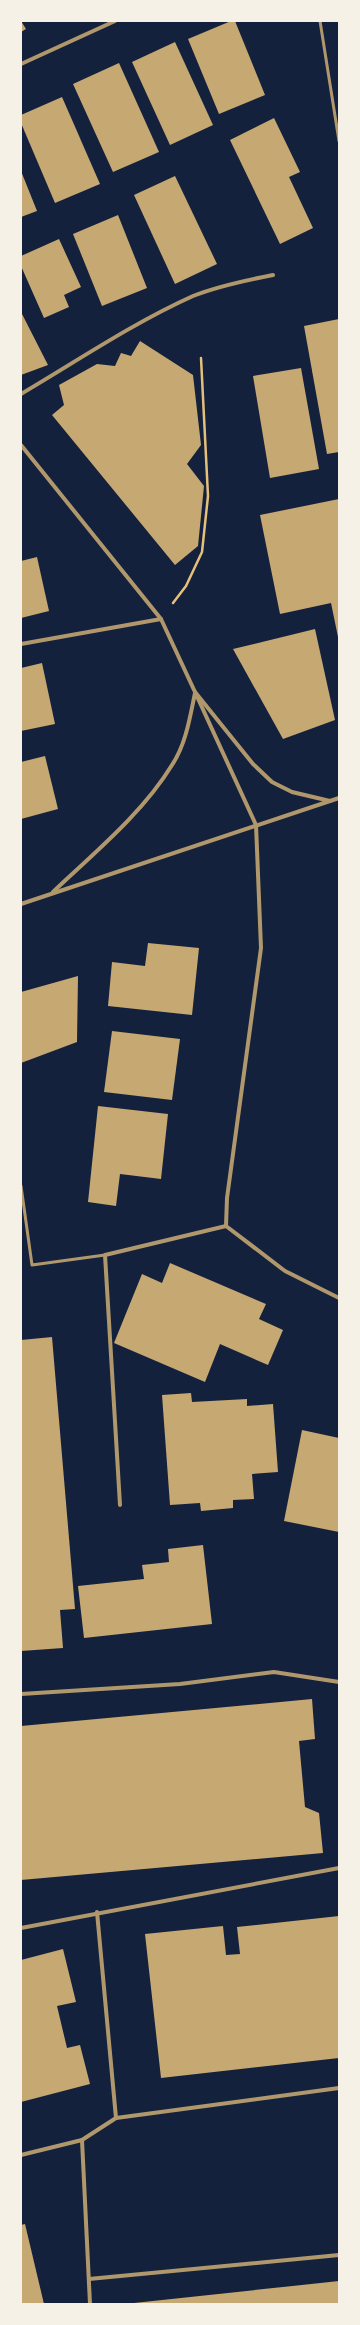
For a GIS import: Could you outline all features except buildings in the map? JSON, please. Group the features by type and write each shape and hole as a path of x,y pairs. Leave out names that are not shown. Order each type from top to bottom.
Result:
{"street":[{"path":"21,64 115,21"},
{"path":"21,394 134,327 194,296 250,279 273,275"},
{"path":"21,445 161,619 256,825 261,948 226,1198 226,1226"},
{"path":"21,644 161,619"},
{"path":"195,692 253,764 272,782 292,792 330,800"},
{"path":"52,893 126,821 149,796 173,765 185,738 195,692"},
{"path":"21,904 339,798"},
{"path":"120,1505 105,1255 226,1226"},
{"path":"226,1226 285,1271 339,1298"},
{"path":"21,1694 180,1684 274,1672 339,1682"},
{"path":"21,1928 98,1912 339,1868"},
{"path":"98,1912 116,2118"},
{"path":"21,2155 82,2140 116,2118 339,2088"},
{"path":"82,2140 90,2304"},
{"path":"89,2279 339,2255"}],"lane":[{"path":"320,21 339,141"},
{"path":"21,1186 32,1265 105,1255"}],"path":[{"path":"161,619 186,586 202,552 208,496 202,358"}]}
